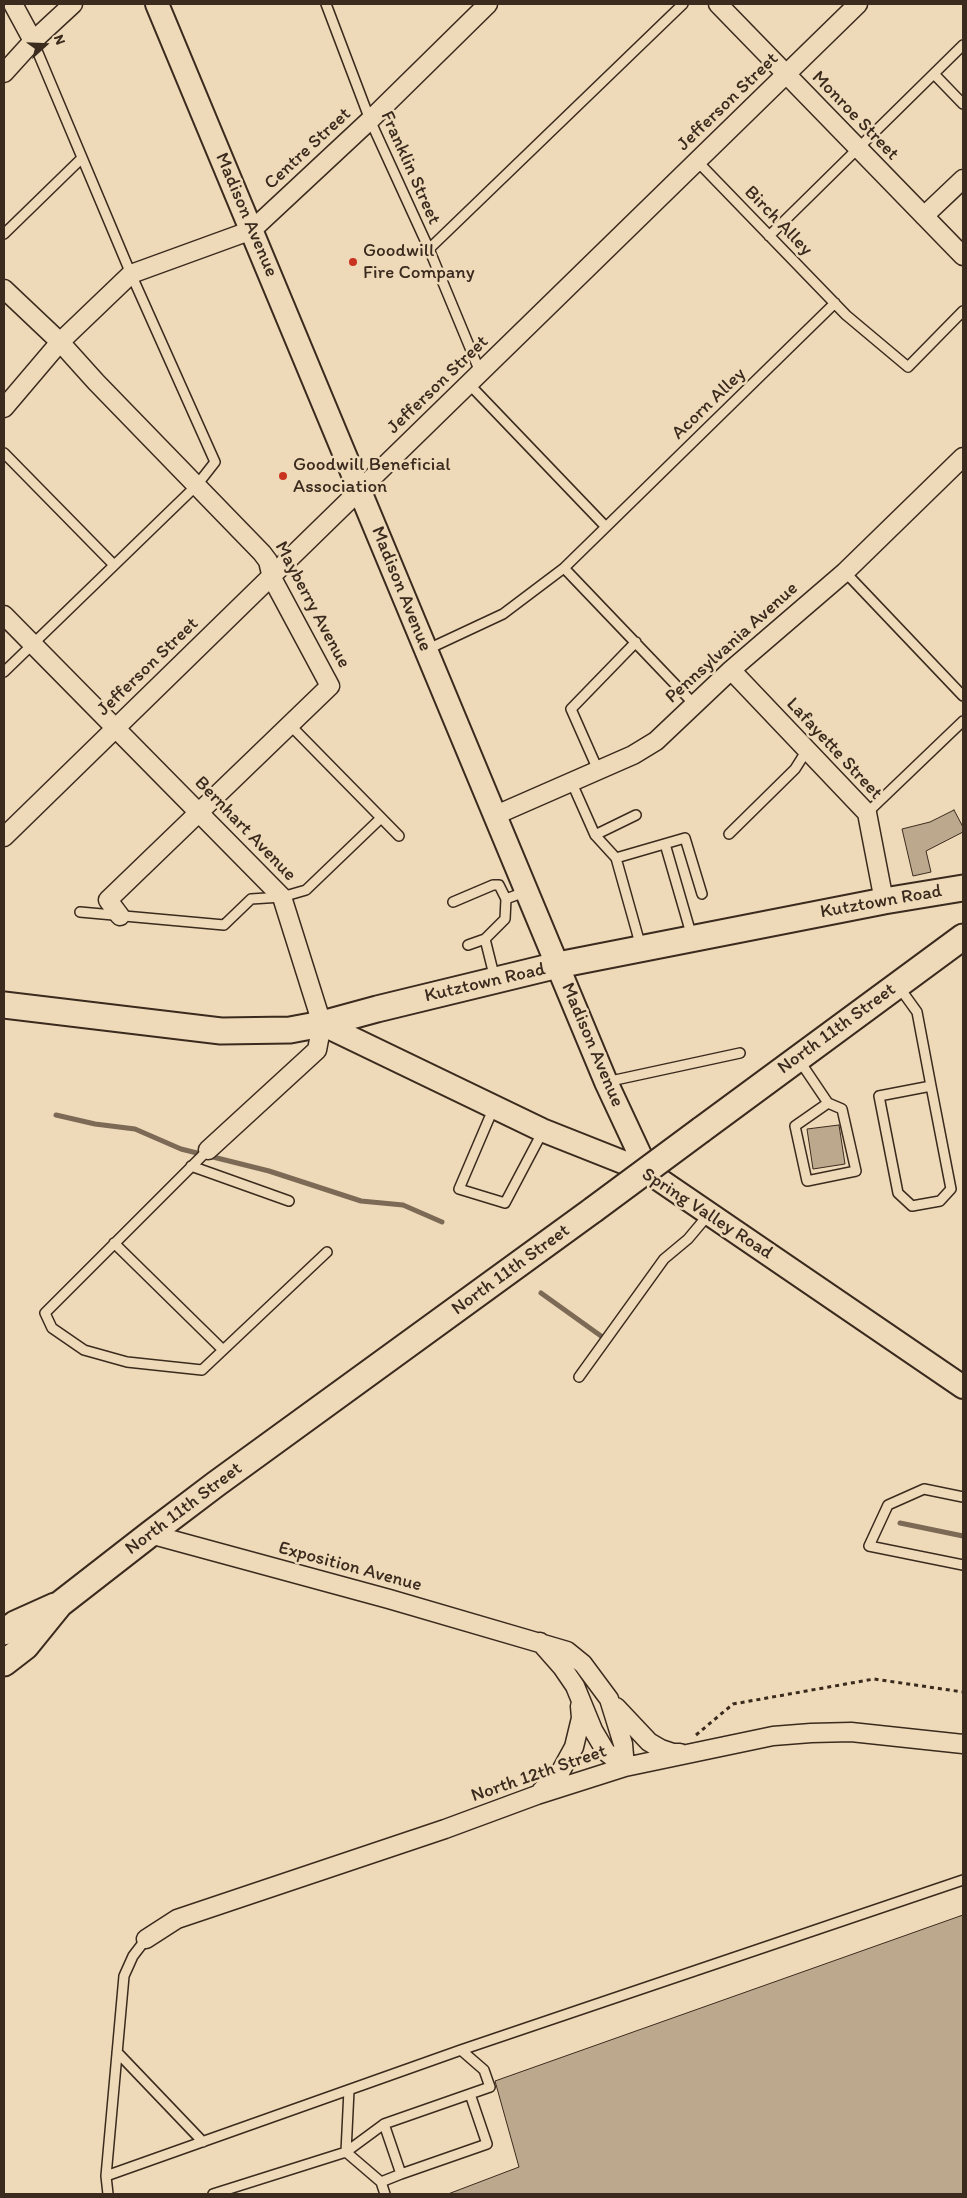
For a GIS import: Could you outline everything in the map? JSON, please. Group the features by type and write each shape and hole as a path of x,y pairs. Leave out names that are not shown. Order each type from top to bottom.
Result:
{"main road":[{"name":"Kutztown Road","path":"4,1005 220,1031 290,1030 322,1024 558,966 884,900 963,888"},
{"name":"North 11th Street","path":"4,1663 26,1646 60,1604 216,1484 593,1210 963,937"},
{"name":"North 11th Street","path":"4,1632 16,1624 60,1604"}],"street":[{"path":"13,4 33,41"},
{"path":"4,73 33,41 73,4"},
{"name":"Madison Avenue","path":"157,4 606,1082 648,1172"},
{"name":"Centre Street","path":"4,408 60,342 131,274 252,230 370,120 488,4"},
{"name":"Monroe Street","path":"718,4 963,256"},
{"name":"Jefferson Street","path":"4,837 272,578 474,378 858,4"},
{"path":"924,216 963,178"},
{"name":"Mayberry Avenue","path":"4,289 60,342 96,382 262,553 268,561 272,578 330,686 108,900 120,916"},
{"name":"Pennsylvania Avenue","path":"496,815 633,754 656,740 731,670 844,572 963,457"},
{"name":"Bernhart Avenue","path":"4,615 282,896 322,1024 317,1050 208,1150"},
{"name":"Lafayette Street","path":"731,670 867,813 884,900"},
{"name":"Spring Valley Road","path":"322,1024 543,1131 648,1172 963,1387"},
{"name":"Exposition Avenue","path":"150,1534 567,1651 576,1657 601,1685 609,1699 623,1744 624,1767"},
{"path":"540,1642 562,1667 575,1686 593,1730 606,1752 624,1767"},
{"path":"537,1795 557,1778 574,1747 581,1718 575,1686"},
{"path":"609,1699 639,1733 661,1749 682,1753"},
{"name":"North 12th Street","path":"146,1939 176,1920 445,1829 537,1795 624,1767 682,1753 773,1736 851,1732 963,1744"}],"lane":[{"name":"Franklin Street","path":"326,4 370,120 429,249 474,378"},
{"path":"429,249 683,4"},
{"path":"4,672 197,485 215,462 131,274 33,41"},
{"path":"769,236 963,45"},
{"path":"934,74 963,104"},
{"path":"4,234 82,158"},
{"name":"Birch Alley","path":"697,161 846,315 908,367 963,311"},
{"name":"Acorn Alley","path":"426,650 503,614 564,568 835,303"},
{"path":"474,378 606,526"},
{"path":"4,453 114,565"},
{"path":"564,568 694,704"},
{"path":"844,572 963,696"},
{"path":"598,770 571,709 636,642"},
{"path":"867,813 963,721"},
{"path":"290,725 399,836"},
{"path":"729,834 795,769 807,750"},
{"path":"571,781 595,836 616,858 642,950"},
{"path":"595,836 636,815"},
{"path":"80,912 224,925 252,899 282,896 306,890 381,818"},
{"path":"616,858 685,838 702,894"},
{"path":"665,844 692,939"},
{"path":"453,902 494,885 499,886 506,899 505,919 485,939 468,945"},
{"path":"506,899 528,891"},
{"path":"485,939 495,980"},
{"path":"897,985 917,1012 951,1189 940,1201 912,1206 898,1193 879,1096 931,1086"},
{"path":"606,1082 740,1053"},
{"path":"798,1058 828,1103 842,1110 856,1171 806,1181 795,1126 828,1103"},
{"path":"494,1107 459,1189 505,1203 543,1131"},
{"path":"208,1150 45,1313 52,1328 84,1350 127,1362 202,1370 327,1252"},
{"path":"191,1166 289,1201"},
{"path":"579,1377 664,1259 688,1239 709,1214"},
{"path":"114,1243 223,1350"},
{"path":"963,1497 924,1489 888,1504 869,1546 963,1565"},
{"path":"106,2176 461,2050 963,1880"},
{"path":"108,2194 106,2176 124,1976 133,1956 146,1939"},
{"path":"213,2194 346,2152 384,2124 490,2087 484,2070 461,2050"},
{"path":"117,2052 203,2142"},
{"path":"346,2152 349,2090"},
{"path":"381,2182 487,2144 470,2094"},
{"path":"384,2124 402,2174"},
{"path":"346,2152 381,2182 385,2194"}],"path":[{"path":"682,1753 733,1704 874,1679 963,1692"}],"building":[{"path":"954,810 963,827 963,832 926,851 931,872 913,876 902,829 930,822"},
{"path":"839,1125 845,1164 813,1169 807,1129"},
{"path":"963,1915 963,2194 448,2194 519,2167 495,2081"}],"waterway":[{"path":"56,1115 95,1124 135,1129 181,1149 269,1171 361,1201 403,1205 442,1222"},
{"path":"541,1293 601,1336"},
{"path":"900,1523 963,1536"}],"place":[{"name":"Goodwill Fire Company","path":"353,262"},
{"name":"Goodwill Beneficial Association","path":"283,476"}]}
